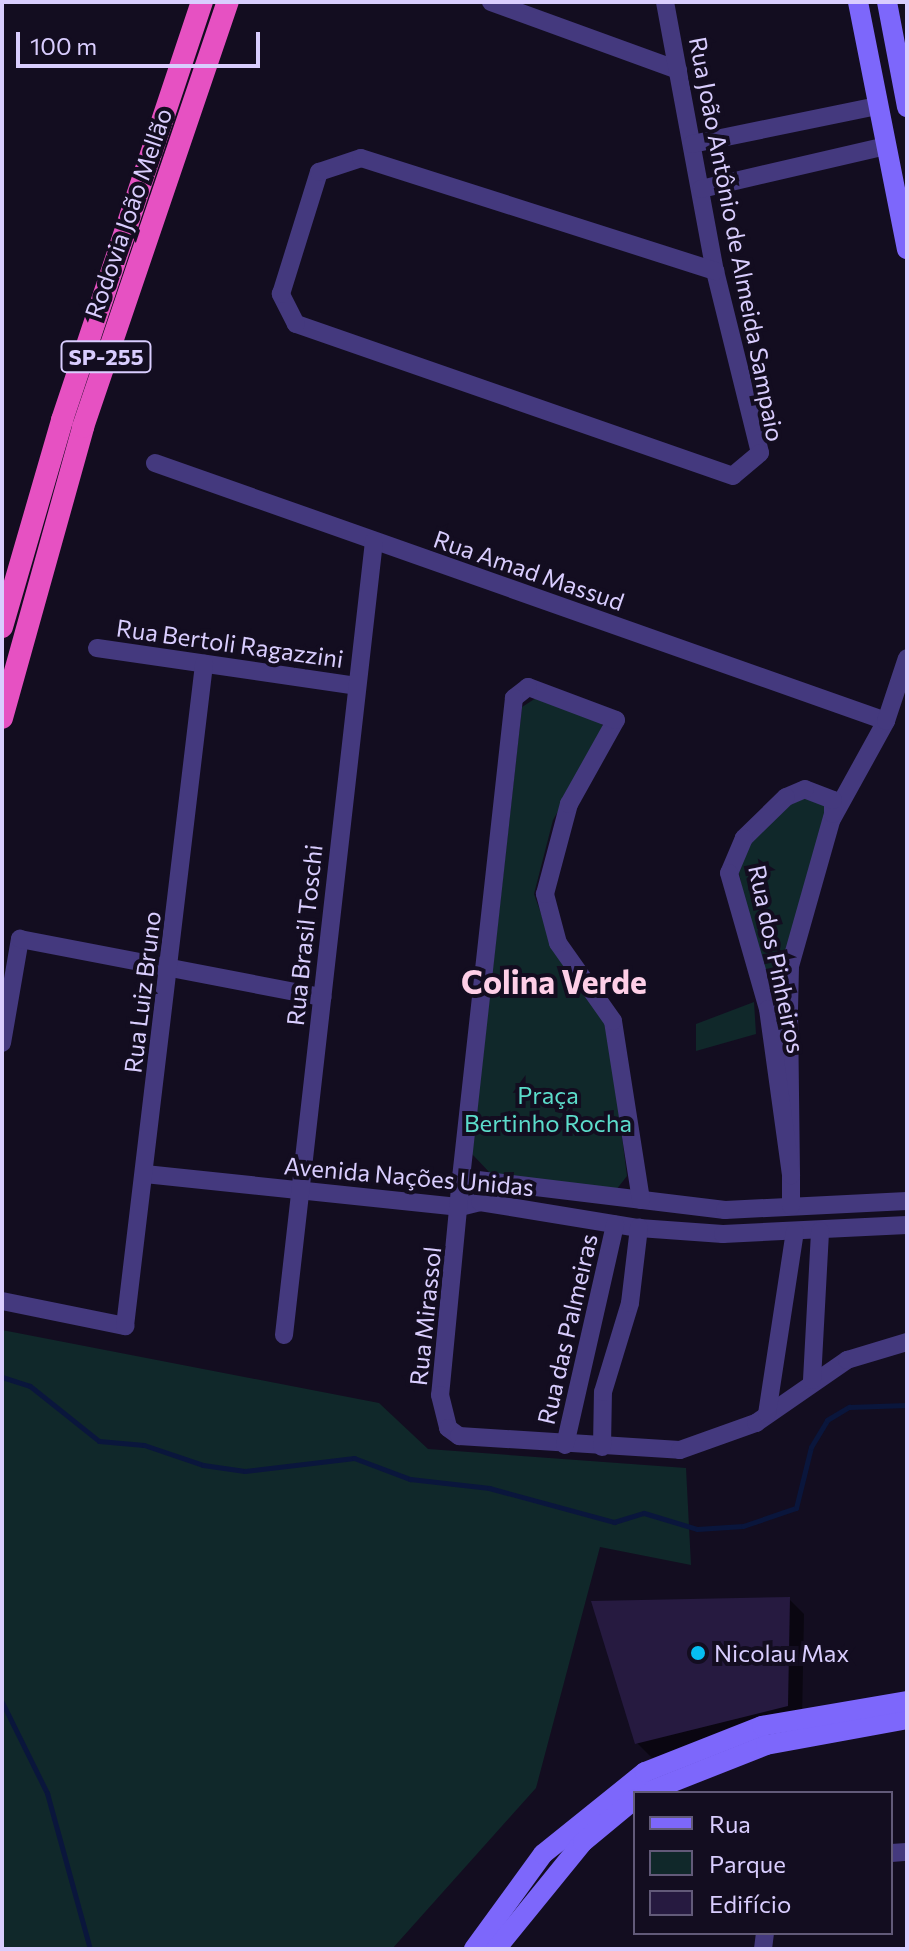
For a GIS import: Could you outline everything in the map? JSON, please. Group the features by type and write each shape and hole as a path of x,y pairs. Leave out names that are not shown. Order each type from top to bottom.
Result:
{"highway":[{"name":"Rodovia João Mellão","path":"2,627 62,420 202,2"},
{"name":"Rodovia João Mellão","path":"2,718 83,427 228,2"}],"main road":[{"path":"858,2 886,146 898,165 907,249"},
{"path":"887,2 904,75 907,107"},
{"path":"649,1791 764,1735 907,1701"},
{"path":"474,1949 543,1854 591,1810 699,1745 907,1719"},
{"path":"496,1949 583,1842 633,1801"}],"street":[{"path":"491,2 678,70"},
{"name":"Rua João Antônio de Almeida Sampaio","path":"665,2 715,271 760,453 733,476 296,324 281,294 319,172 361,158 715,271"},
{"path":"872,81 904,75"},
{"path":"692,144 877,106"},
{"path":"701,189 886,146"},
{"name":"Rua Amad Massud","path":"155,463 886,721"},
{"name":"Rua Brasil Toschi","path":"284,1335 374,541"},
{"name":"Rua Bertoli Ragazzini","path":"97,648 356,686"},
{"name":"Rua dos Pinheiros","path":"791,1206 790,966 832,819 886,721 907,658"},
{"name":"Rua Luiz Bruno","path":"2,1301 125,1326 204,664"},
{"path":"460,1207 514,698 528,687 616,720 569,804 545,894 558,943 613,1021 641,1200"},
{"name":"Rua dos Pinheiros","path":"791,1175 768,1009 729,873 744,838 786,797 821,791 833,800 832,819"},
{"path":"2,1043 20,939 322,997"},
{"name":"Avenida Nações Unidas","path":"145,1174 460,1207 480,1202 639,1228 795,1232 907,1225"},
{"name":"Avenida Nações Unidas","path":"461,1178 725,1210 907,1201"},
{"name":"Rua Mirassol","path":"460,1207 440,1395 448,1428 459,1436 565,1445"},
{"name":"Rua das Palmeiras","path":"565,1445 615,1225"},
{"name":"Rua das Palmeiras","path":"602,1447 603,1392 630,1303 639,1228"},
{"path":"812,1380 820,1231"},
{"path":"767,1414 795,1232"},
{"path":"565,1445 680,1450 767,1414 812,1380 847,1360 907,1342"}],"green space":[{"name":"Praça Bertinho Rocha","path":"536,698 599,720 605,730 553,820 534,894 553,947 608,1026 627,1176 616,1190 491,1174 472,1154 522,707"},
{"path":"806,794 829,803 786,965 786,1105 736,858 789,801"},
{"path":"754,1002 756,1034 696,1051 696,1024"},
{"path":"2,1330 379,1403 428,1449 686,1468 691,1565 600,1547 536,1788 392,1949 2,1949"}],"building":[{"name":"Nicolau Max","path":"790,1597 788,1706 635,1744 591,1601"}],"waterway":[{"path":"2,1377 30,1386 99,1441 144,1445 203,1465 245,1471 354,1458 410,1479 489,1488 614,1522 644,1513 697,1529 743,1526 796,1508 811,1447 827,1420 849,1407 907,1405"},
{"path":"2,1702 47,1793 90,1949"}],"place":[{"name":"Nicolau Max","path":"698,1653"}],"district":[{"name":"Colina Verde","path":"554,981"}]}
